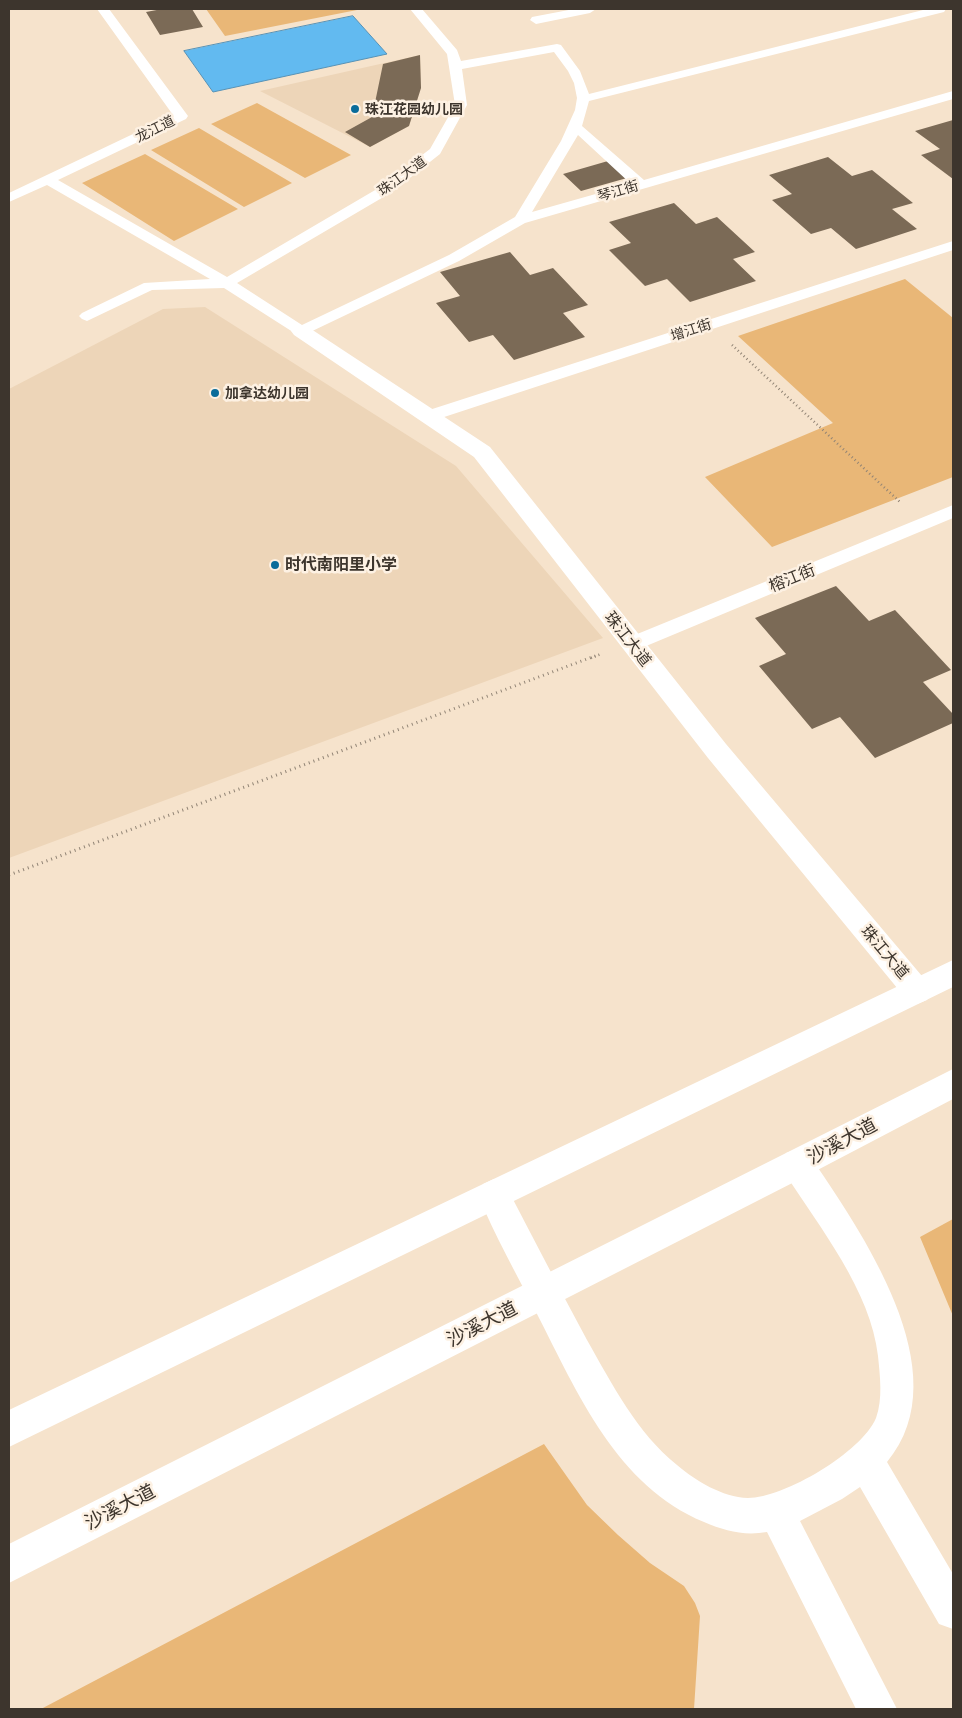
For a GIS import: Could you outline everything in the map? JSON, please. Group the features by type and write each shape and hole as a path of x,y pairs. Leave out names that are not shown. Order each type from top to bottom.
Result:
{"street":[{"name":"珠江大道","path":"301,331 482,452 717,751 917,991"},
{"path":"9,1428 953,973"},
{"name":"沙溪大道","path":"9,1564 953,1083"},
{"path":"494,1195 595,1387 623,1431 649,1465 680,1491 712,1507 747,1516 776,1512 831,1486 865,1460 887,1434 898,1402 898,1363 885,1314 867,1273 797,1164"},
{"path":"865,1460 953,1610"},
{"path":"776,1512 877,1709"}],"lane":[{"name":"龙江道","path":"9,198 181,116 103,9"},
{"name":"珠江大道","path":"227,283 387,189 435,151 461,105 453,53 416,9"},
{"path":"520,220 576,127 583,100 576,72 526,9"},
{"path":"536,20 590,9"},
{"path":"583,100 940,9"},
{"path":"455,66 557,48"},
{"name":"琴江街","path":"301,331 454,258 520,220 953,95"},
{"path":"576,127 641,185"},
{"path":"48,180 227,283 301,331"},
{"name":"增江街","path":"429,416 953,245"},
{"path":"87,316 150,286 227,283"},
{"name":"榕江街","path":"632,644 953,511"}],"path":[{"path":"710,324 924,524"},
{"path":"9,875 632,644"}],"shaded area":[{"path":"206,9 355,9 357,10 225,36"},
{"name":"珠江花园幼儿园","path":"420,55 421,88 409,126 370,147 260,91"},
{"path":"257,103 351,155 305,178 211,124"},
{"path":"199,128 292,183 244,207 151,150"},
{"path":"145,154 238,209 174,241 82,183"},
{"path":"905,279 953,318 953,477 772,547 705,477 833,423 738,336"},
{"name":"时代南阳里小学","path":"205,307 456,466 603,638 9,858 9,389 163,309"},
{"path":"953,1219 953,1316 920,1237"},
{"path":"544,1444 587,1505 650,1563 684,1586 695,1603 700,1616 694,1709 41,1709"}],"water":[{"path":"353,16 387,54 213,92 184,51"}],"building":[{"path":"162,9 192,9 203,27 160,35 146,12"},
{"path":"420,55 421,88 409,126 370,147 345,132 372,117 383,64"},
{"path":"953,120 953,179 921,155 940,149 915,131"},
{"path":"828,157 852,176 872,170 913,203 892,209 917,229 856,249 831,228 811,234 772,200 792,194 769,175"},
{"path":"608,161 627,178 581,191 563,174"},
{"path":"674,203 696,224 717,217 755,252 733,259 756,281 690,302 667,279 645,286 609,250 631,243 609,222"},
{"path":"510,252 530,275 553,268 588,305 563,313 585,337 514,360 493,335 469,342 436,303 460,296 440,272"},
{"path":"836,586 869,621 895,610 951,670 923,682 953,714 953,723 875,758 840,717 812,729 759,666 786,654 755,618"}],"place":[{"name":"珠江花园幼儿园","path":"355,109"},
{"name":"加拿达幼儿园","path":"215,393"},
{"name":"时代南阳里小学","path":"275,565"}]}
